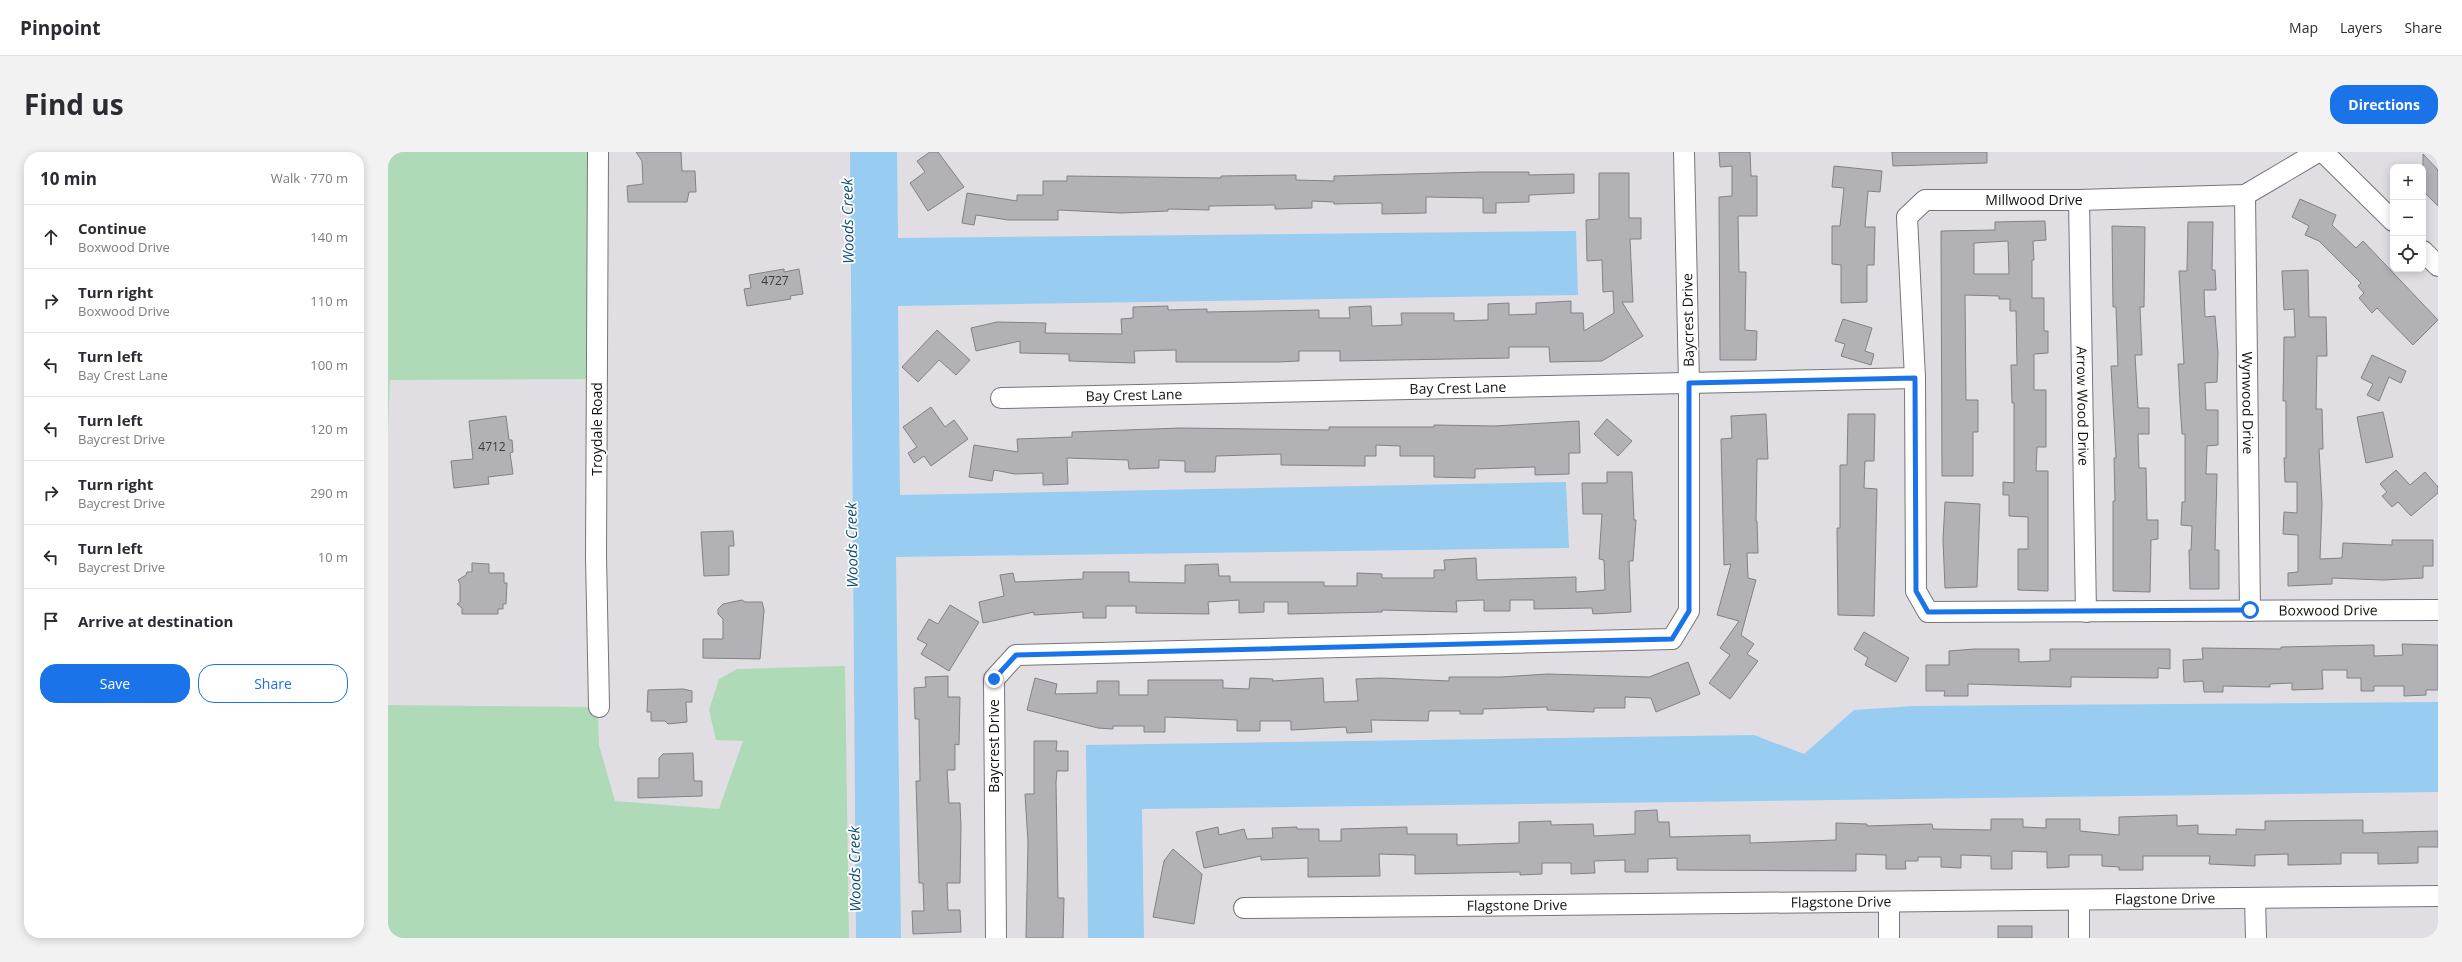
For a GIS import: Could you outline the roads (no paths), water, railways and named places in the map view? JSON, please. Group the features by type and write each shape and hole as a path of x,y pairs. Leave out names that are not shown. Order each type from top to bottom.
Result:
{"street":[{"name":"Troydale Road","path":"598,152 596,556 598,707"},
{"name":"Baycrest Drive","path":"996,938 994,679 1016,655 1672,639 1689,611 1689,383 1684,152"},
{"name":"Millwood Drive","path":"1915,378 1907,218 1925,200 2079,200 2245,195 2318,152"},
{"path":"2323,152 2390,218"},
{"name":"Wynwood Drive","path":"2245,195 2250,610"},
{"name":"Arrow Wood Drive","path":"2079,200 2086,612"},
{"path":"2426,254 2438,266"},
{"name":"Bay Crest Lane","path":"1001,398 1915,378"},
{"name":"Boxwood Drive","path":"1915,378 1916,591 1928,612 2438,610"},
{"name":"Flagstone Drive","path":"1244,908 2079,902 2438,896"},
{"path":"2255,898 2256,938"},
{"path":"2079,902 2079,938"},
{"path":"1889,903 1889,938"}],"water":[{"path":"850,152 897,152 898,238 1576,231 1578,295 898,306 900,495 1566,482 1569,548 896,557 901,938 856,938"},
{"path":"2438,702 2438,792 1142,809 1144,938 1088,938 1086,745 1754,735 1804,754 1854,710 1914,706"}],"water label":[{"name":"Woods Creek","path":"848,221"},
{"name":"Woods Creek","path":"852,545"},
{"name":"Woods Creek","path":"855,869"}]}
